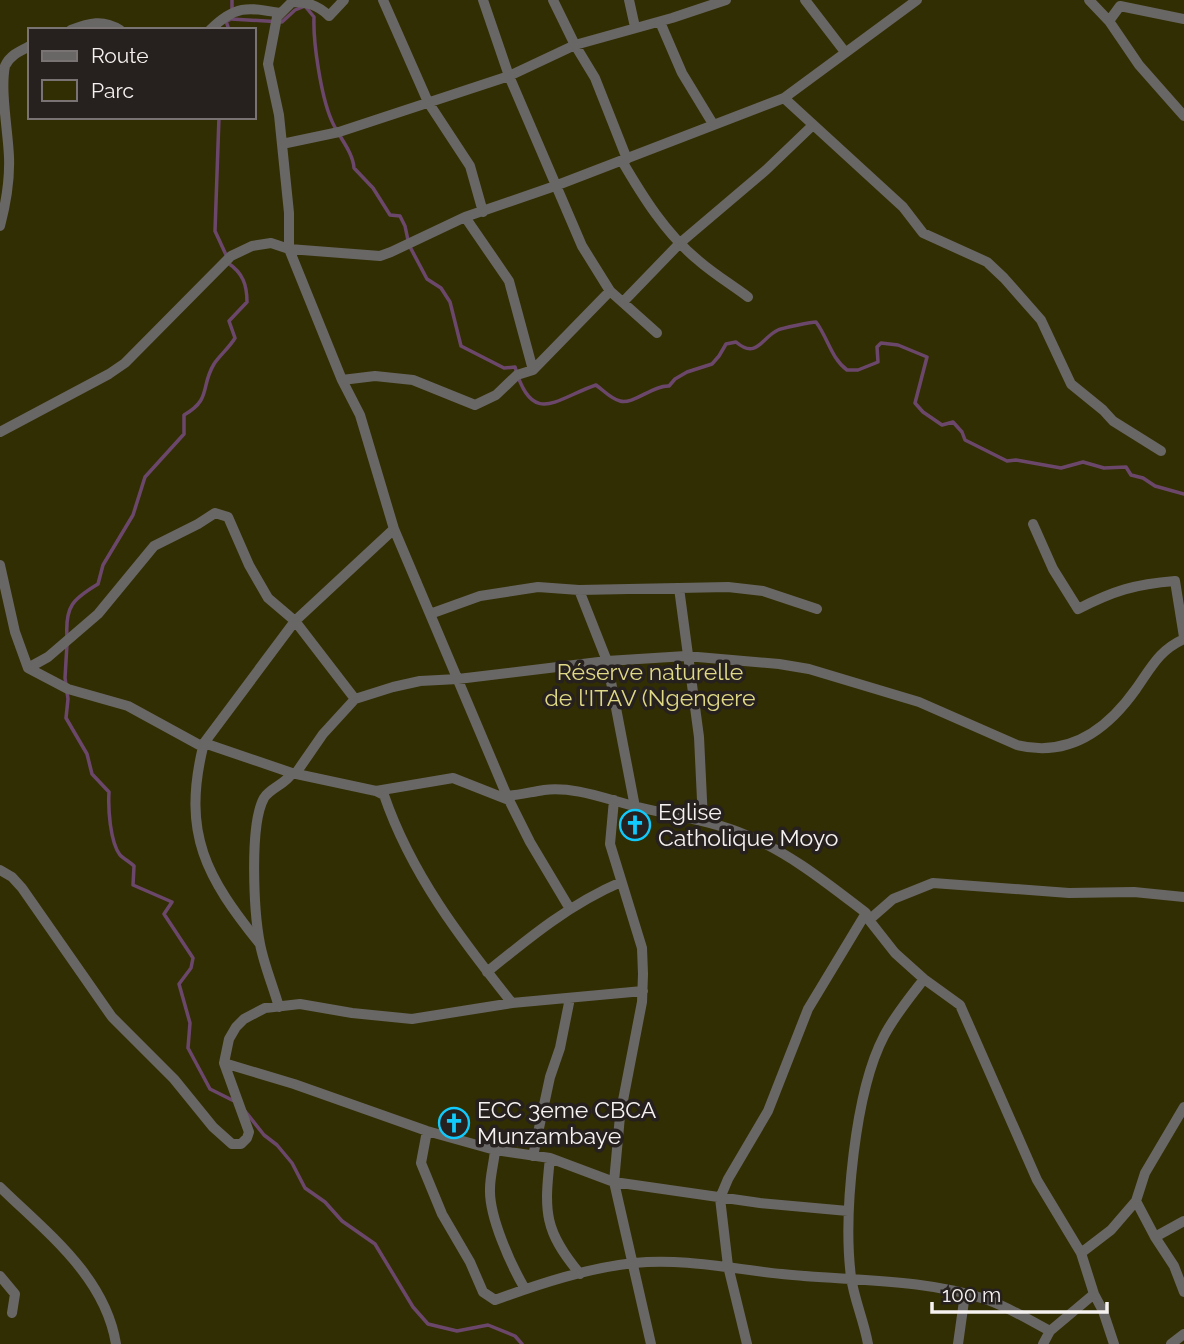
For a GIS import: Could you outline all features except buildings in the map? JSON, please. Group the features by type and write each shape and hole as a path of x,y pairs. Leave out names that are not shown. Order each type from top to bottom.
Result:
{"street":[{"path":"282,0 268,64 279,115 289,213 289,249 359,415 394,529 457,679 508,798 530,842 570,909"},
{"path":"278,19 292,2 305,2 321,8 329,16 344,0"},
{"path":"383,0 428,102 470,166 483,212"},
{"path":"483,0 509,76 582,246 610,291 657,332"},
{"path":"553,0 595,78 624,160 651,209 698,260 748,297"},
{"path":"629,0 635,27"},
{"path":"282,144 334,132 509,76 575,44 660,22 726,0"},
{"path":"805,0 845,52"},
{"path":"0,432 125,363 231,256 252,246 271,243 289,249 380,256 410,245 465,217 555,187 784,98 917,0"},
{"path":"1089,0 1109,21 1139,65 1184,116"},
{"path":"1109,21 1120,6 1184,19"},
{"path":"212,28 232,12 243,8 278,19"},
{"path":"77,28 96,22 108,22 117,28"},
{"path":"660,22 682,73 713,124"},
{"path":"0,226 9,188 2,76 6,63 14,54 28,47"},
{"path":"784,98 903,207 923,233 987,262 1041,320 1071,384 1113,421 1161,451"},
{"path":"623,302 680,243 766,170 813,125"},
{"path":"465,217 509,281 533,370"},
{"path":"342,380 375,376 413,380 475,405 496,395 517,374 533,370 610,291"},
{"path":"28,668 48,657 99,614 154,546 215,513 228,517 249,565 268,598 295,621 355,699"},
{"path":"279,1007 260,944 255,843 258,817 265,796 294,773 323,734 355,699 420,681 607,661 686,656 809,669 919,702 1017,745 1052,749 1087,738 1107,724 1128,700 1158,656 1184,638 1175,581 1137,584 1105,595 1078,610 1052,569 1033,524"},
{"path":"260,944 232,909 210,872 202,852 194,819 197,770 203,745 295,621 394,529"},
{"path":"0,565 15,632 28,668 68,689 128,706 203,745 294,773 384,795 392,819 428,889 512,1003"},
{"path":"430,614 480,596 538,587 579,590 728,587 763,591 817,608"},
{"path":"679,588 698,737 704,821"},
{"path":"579,590 607,661 635,807"},
{"path":"376,791 453,779 508,798 545,790 576,792 704,821 745,834 818,877 868,916 895,953 924,979 960,1005 1037,1180 1081,1253 1114,1344"},
{"path":"614,800 610,844 642,948 643,991 620,1116 614,1182 651,1344"},
{"path":"0,870 12,877 22,888 112,1017 174,1079 214,1127 232,1144 242,1144 248,1132 224,1063 229,1039 244,1019 264,1008 300,1004 352,1013 412,1018 512,1003 643,991"},
{"path":"487,972 544,926 590,895 621,882"},
{"path":"747,1344 728,1266 720,1198 728,1179 768,1111 808,1009 868,916 893,899 933,883 1069,893 1134,892 1184,897"},
{"path":"868,1344 851,1278 848,1211 858,1132 867,1085 884,1036 924,979"},
{"path":"533,1156 570,998"},
{"path":"224,1063 294,1084 427,1131 495,1150 550,1158 614,1182 807,1209 848,1211"},
{"path":"1081,1253 1111,1230 1136,1201 1145,1173 1184,1107"},
{"path":"427,1131 421,1163 442,1214 484,1292 495,1300 580,1274 657,1261 728,1266 779,1274 851,1278 965,1294 1010,1309 1050,1331"},
{"path":"495,1150 490,1191 503,1244 524,1289"},
{"path":"550,1158 545,1199 555,1242 580,1274"},
{"path":"0,1187 84,1273 103,1301 116,1344"},
{"path":"1136,1201 1154,1237 1174,1266 1184,1292"},
{"path":"1154,1237 1184,1221"},
{"path":"0,1276 15,1294 12,1313"},
{"path":"958,1344 965,1294"},
{"path":"1043,1344 1050,1331 1094,1294"},
{"path":"1171,1344 1184,1334"}],"green space":[{"name":"Réserve naturelle de l'ITAV (Ngengere","path":"0,0 1184,0 1184,1344 0,1344"}],"waterway":[{"path":"232,0 232,10"},
{"path":"231,19 282,22 295,10 305,6 314,17 316,54 324,97 331,119 351,155 354,168 373,188 390,215 400,216 409,245 427,279 441,288 450,302 461,346 504,368 515,367 529,397 538,403 558,401 596,385 617,400 631,400 656,388 669,386 687,372 712,364 726,344 736,342 743,347 754,348 778,330 816,322 837,360 847,370 858,370 878,362 877,347 881,343 898,345 927,357 915,403 942,425 953,422 965,440 1007,461 1016,460 1061,468 1083,462 1104,468 1126,467 1131,475 1143,478 1155,486 1184,494"},
{"path":"228,28 226,21 229,20"},
{"path":"219,119 215,231 227,257"},
{"path":"67,637 67,618 72,604 98,584 103,565 133,515 145,477 184,434 184,415 199,404 214,364 235,338 229,321 247,302 247,296 241,275 228,263"},
{"path":"67,644 66,718 87,754 92,774 109,792 109,816 114,842 120,855 134,866 133,885 172,902 164,914 193,958 191,968 179,984 190,1023 188,1048 210,1089 234,1101"},
{"path":"245,1111 292,1163 305,1188 325,1202 342,1221 375,1244 413,1307 428,1324 457,1331 488,1325 515,1336 522,1344"}],"place":[{"name":"Eglise Catholique Moyo","path":"635,825"},
{"name":"ECC 3eme CBCA Munzambaye","path":"454,1123"}]}
